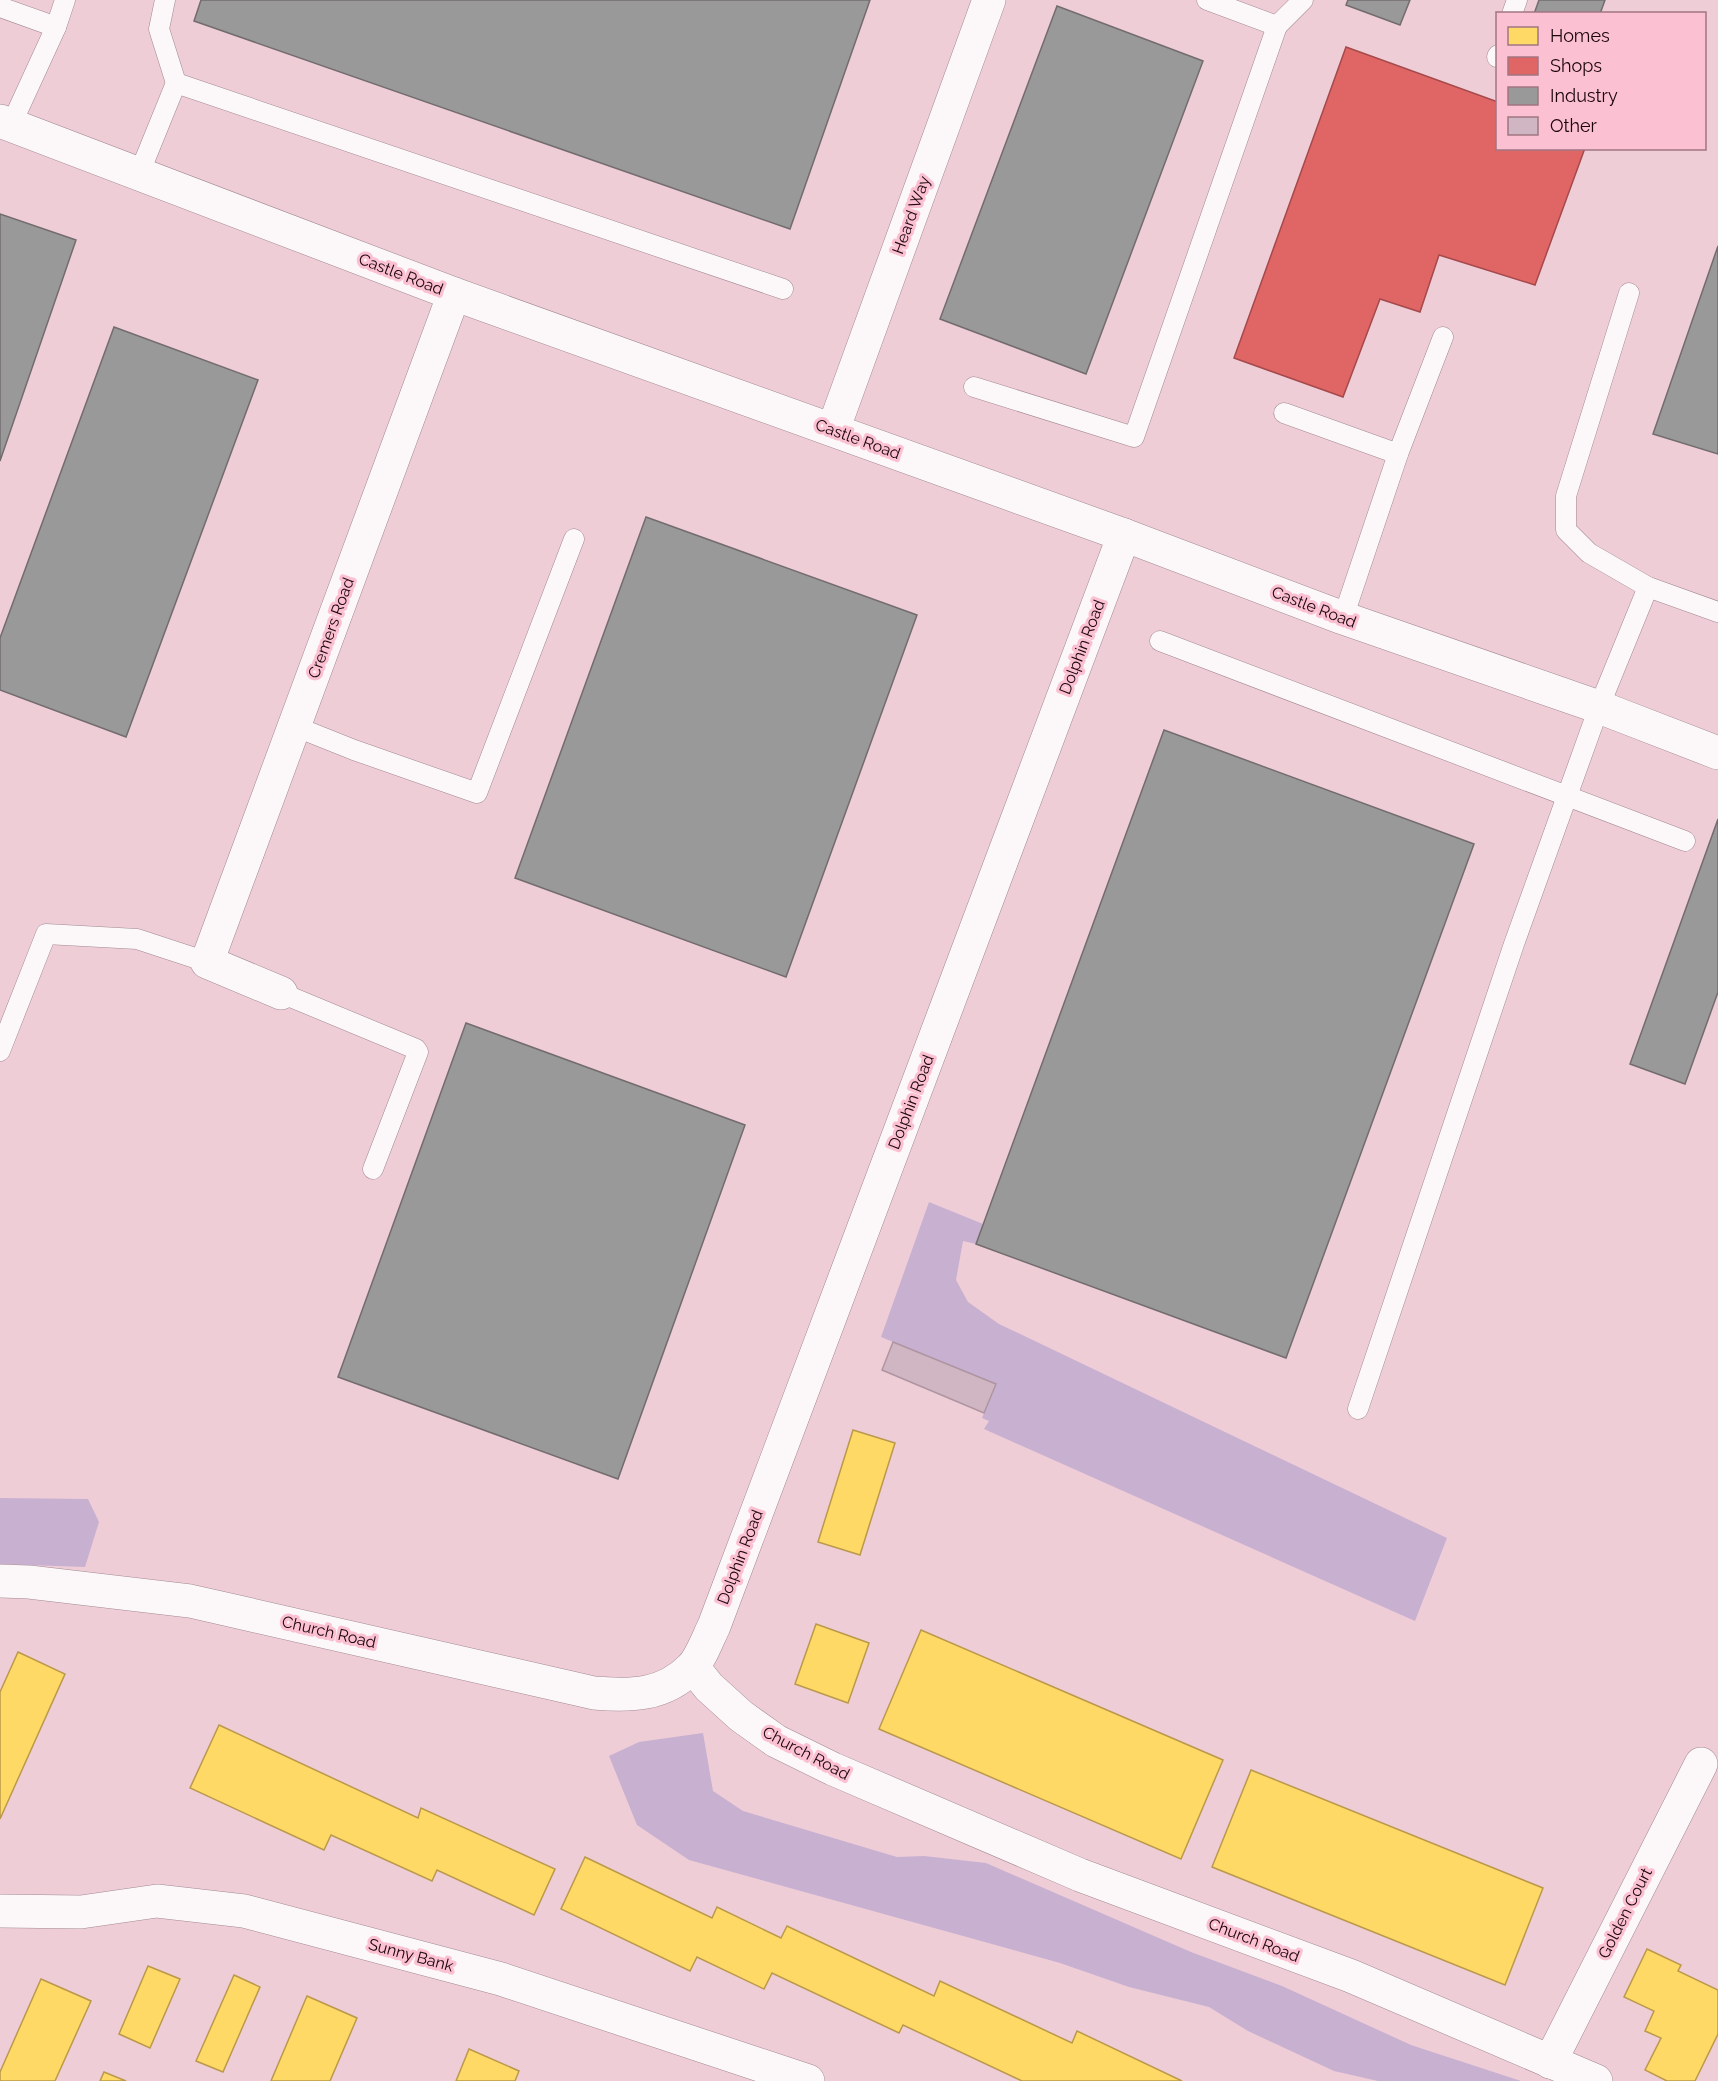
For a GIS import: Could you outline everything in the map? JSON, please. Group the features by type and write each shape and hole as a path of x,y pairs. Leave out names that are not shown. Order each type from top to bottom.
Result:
{"street":[{"name":"Heard Way","path":"833,430 990,0"},
{"name":"Castle Road","path":"6,123 454,294 1124,535 1343,618 1599,707 1718,753"},
{"name":"Cremers Road","path":"207,962 454,294"},
{"name":"Dolphin Road","path":"693,1667 714,1626 1124,535"},
{"path":"207,962 281,993"},
{"name":"Church Road","path":"0,1581 29,1581 190,1601 594,1694 626,1696 663,1689 693,1667 709,1687 741,1716 776,1741 833,1769 1080,1875 1351,1976 1596,2081"},
{"name":"Golden Court","path":"1550,2062 1701,1764"},
{"name":"Sunny Bank","path":"0,1911 81,1912 157,1901 244,1911 501,1979 808,2081"}],"lane":[{"path":"6,123 56,27 65,0"},
{"path":"139,174 176,83 159,28 165,0"},
{"path":"1208,0 1278,26"},
{"path":"974,387 1134,437 1278,26 1303,0"},
{"path":"0,8 56,27"},
{"path":"176,83 783,289"},
{"path":"1629,293 1566,496 1566,530 1589,553 1648,587 1718,612"},
{"path":"1343,618 1398,454 1443,337"},
{"path":"1284,413 1398,454"},
{"path":"294,726 354,750 477,793 574,539"},
{"path":"1358,1409 1514,944 1599,707 1648,587"},
{"path":"1160,641 1685,841"},
{"path":"0,1051 46,934 137,939 207,962"},
{"path":"281,993 416,1049 418,1052 373,1169"}],"shaded area":[{"path":"929,1202 983,1224 976,1244 963,1241 956,1280 968,1302 999,1324 1447,1538 1415,1621 984,1429 989,1421 982,1418 996,1384 881,1337"},
{"path":"0,1498 88,1499 99,1522 85,1567 0,1564"},
{"path":"703,1733 713,1791 743,1811 897,1857 924,1856 986,1863 1191,1952 1282,1986 1411,2045 1521,2081 1378,2081 1334,2071 1248,2031 1209,2007 1129,1987 1060,1963 689,1860 637,1825 609,1756 639,1742"}],"building: Homes":[{"path":"853,1430 895,1443 860,1555 818,1542"},
{"path":"816,1624 869,1643 848,1703 795,1684"},
{"path":"921,1630 1223,1760 1181,1859 879,1729"},
{"path":"18,1652 65,1674 0,1819 0,1692"},
{"path":"219,1725 418,1818 421,1808 555,1869 534,1915 437,1870 432,1881 331,1835 324,1850 190,1788"},
{"path":"1251,1770 1543,1888 1505,1985 1212,1867"},
{"path":"585,1857 712,1918 717,1907 781,1938 787,1926 934,1996 940,1981 1072,2043 1077,2031 1182,2081 1022,2081 903,2025 899,2033 772,1973 764,1989 697,1957 690,1971 561,1909"},
{"path":"1647,1949 1681,1965 1678,1971 1718,1990 1718,2034 1695,2081 1667,2081 1645,2070 1661,2038 1645,2031 1654,2011 1624,1997"},
{"path":"148,1966 180,1979 150,2048 119,2034"},
{"path":"234,1975 260,1987 223,2072 196,2061"},
{"path":"41,1979 91,2001 55,2081 0,2081 0,2072"},
{"path":"307,1996 357,2018 330,2081 271,2081"},
{"path":"469,2049 519,2071 515,2081 456,2081"},
{"path":"104,2072 126,2081 100,2081"}],"building: Shops":[{"path":"1346,47 1496,101 1496,150 1584,150 1535,285 1439,255 1420,312 1380,299 1343,397 1234,358"}],"building: Industry":[{"path":"201,0 870,0 790,229 194,21"},
{"path":"1348,0 1410,0 1400,25 1346,5"},
{"path":"1539,0 1605,0 1601,12 1535,12"},
{"path":"1057,6 1203,61 1086,374 940,319"},
{"path":"0,214 76,240 0,461"},
{"path":"1718,246 1718,454 1653,434"},
{"path":"114,327 258,380 126,737 0,690 0,638"},
{"path":"646,517 917,615 786,977 515,878"},
{"path":"1164,730 1474,844 1286,1358 976,1244"},
{"path":"1718,819 1718,992 1685,1084 1630,1064"},
{"path":"466,1023 745,1125 618,1479 338,1377"}],"building: Other":[{"path":"893,1342 996,1384 984,1413 882,1370"}]}
